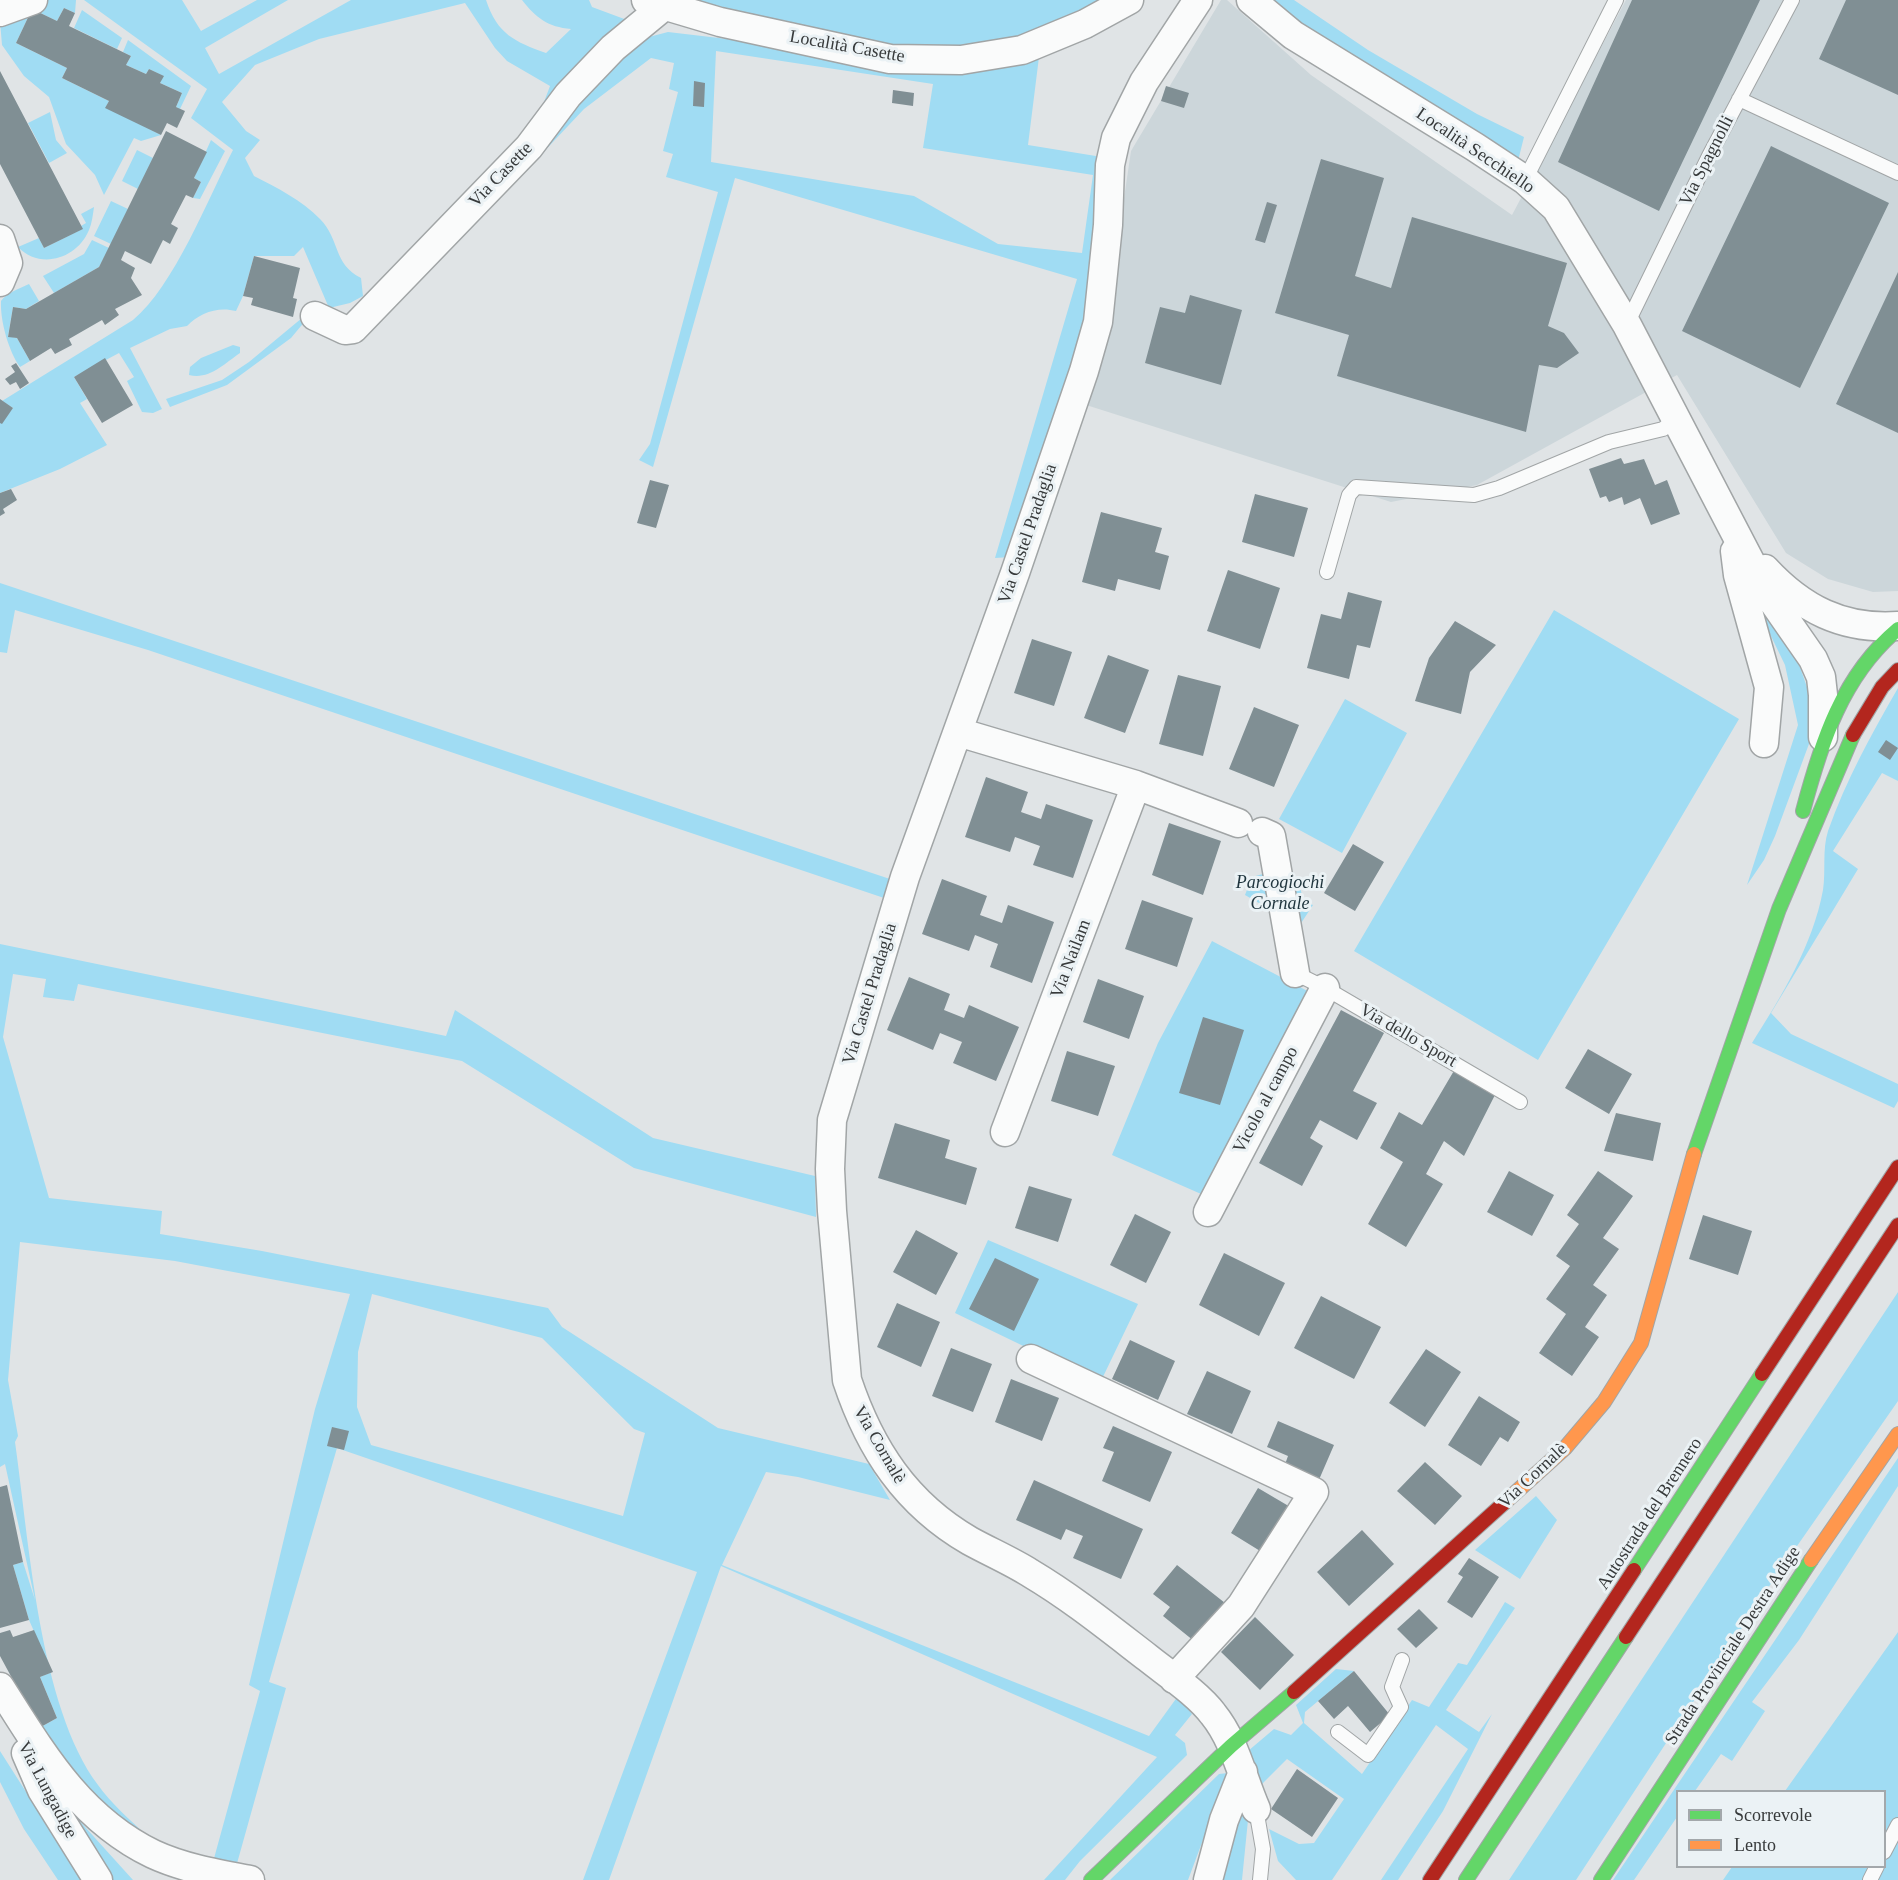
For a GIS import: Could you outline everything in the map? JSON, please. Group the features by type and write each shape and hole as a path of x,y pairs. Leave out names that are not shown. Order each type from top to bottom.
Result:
{"main road":[{"path":"1779,909 1822,741 1842,698 1889,635 1898,628"},
{"path":"1779,909 1866,710 1898,670"},
{"name":"Via Cornalè","path":"1231,1746 1351,1643 1565,1448 1604,1402 1641,1343 1685,1180 1779,909"},
{"name":"Autostrada del Brennero","path":"1430,1880 1898,1167"},
{"path":"1466,1880 1898,1225"},
{"name":"Strada Provinciale Destra Adige","path":"1601,1880 1859,1487 1898,1434"},
{"path":"1091,1880 1231,1746"}],"street":[{"path":"0,12 33,0"},
{"name":"Località Casette","path":"655,3 720,22 890,59 961,60 1022,50 1084,24 1129,0"},
{"name":"Via Castel Pradaglia","path":"846,1074 905,878 1056,456 1098,322 1108,225 1110,165 1116,138 1144,82 1198,0"},
{"name":"Località Secchiello","path":"1251,0 1293,35 1525,180 1556,208 1627,325 1678,418 1765,590 1808,651 1821,677 1822,741"},
{"name":"Via Casette","path":"315,316 345,330 353,329 529,147 568,95 655,3"},
{"path":"0,239 8,263 0,282"},
{"path":"1732,528 1738,575 1769,687 1764,743"},
{"name":"Località Secchiello","path":"1732,528 1746,549 1774,578 1821,612 1859,653 1868,688 1866,710"},
{"name":"Località Secchiello","path":"1821,612 1861,626 1898,628"},
{"path":"1808,651 1839,665 1880,668 1898,662"},
{"path":"958,732 1136,785 1271,836 1295,973"},
{"name":"Via Nailam","path":"1005,1132 1136,785"},
{"name":"Vicolo al campo","path":"1208,1212 1325,988"},
{"name":"Via Cornalè","path":"846,1074 832,1120 830,1169 847,1380 857,1410 894,1476 908,1493 932,1515 969,1540 1025,1569 1075,1600 1174,1679 1213,1713 1231,1746"},
{"path":"1031,1359 1314,1492 1241,1606 1174,1679"},
{"path":"0,1687 57,1775 108,1826 151,1853 168,1860 250,1880"},
{"name":"Via Lungadige","path":"0,1697 42,1790 98,1880"},
{"path":"1231,1746 1256,1809"},
{"path":"1208,1880 1224,1820 1243,1772"}],"lane":[{"path":"1525,180 1546,143 1616,0"},
{"name":"Via Spagnolli","path":"1627,325 1739,99 1792,0"},
{"path":"1739,99 1898,173"},
{"path":"1327,572 1349,495 1356,487 1474,495 1499,488 1609,442 1663,429 1678,418"},
{"name":"Via dello Sport","path":"1295,973 1325,988 1520,1102"},
{"path":"1338,1732 1368,1755 1401,1707 1392,1687 1402,1660"},
{"path":"1256,1809 1263,1849 1260,1880"},
{"path":"1886,1848 1898,1825"}],"shaded area":[{"path":"1221,0 1227,0 1311,75 1512,215 1626,0 1898,0 1898,591 1873,592 1828,579 1786,553 1677,375 1477,485 1391,502 1083,404 1105,327 1131,151"}],"green space":[{"path":"43,0 76,0 75,13 64,8 57,21 32,9 16,43 67,68 62,78 109,101 106,107 161,135 141,141 134,138 104,195 95,175 66,144 49,97 24,76 2,45 0,21"},
{"path":"84,0 182,0 201,31 257,0 288,0 205,48 219,74 351,0 486,0 490,12 508,35 546,53 571,29 543,20 522,0 589,0 592,7 627,20 538,118 550,86 507,61 495,48 465,3 319,39 255,65 222,102 246,131 260,140 245,158 254,176 297,200 320,219 331,235 346,266 361,278 363,296 350,303 329,308 303,247 294,256 254,256 243,296 236,311 222,309 209,312 197,317 187,326 170,329 130,348 162,409 153,413 142,412 127,381 134,377 119,353 74,377 87,399 80,403 107,445 60,469 0,493 0,423 13,408 2,401 133,320 148,305 189,241 233,150 191,118 207,89"},
{"path":"688,0 1106,0 1066,23 978,49 886,47"},
{"path":"1270,0 1294,0 1368,50 1477,114 1524,137 1518,161 1282,13"},
{"path":"82,10 122,38 117,49 74,28"},
{"path":"668,32 736,40 863,66 1039,57 1028,145 1102,157 1088,322 1010,557 995,558 1077,279 735,178 653,467 639,460 650,444 718,192 666,177 673,154 663,151 678,92 669,89 674,63 651,58 584,109 536,160 599,77 645,38","holes":["716,51 933,84 923,148 1093,175 1082,253 998,244 914,196 711,162"]},
{"path":"128,40 191,86 180,109 176,107 182,93 160,83 163,76 149,69 146,74 126,65 131,56 123,52"},
{"path":"50,112 56,140 67,153 49,163 28,123"},
{"path":"211,140 225,151 200,199 193,198 201,182 194,178"},
{"path":"137,150 153,158 138,189 122,181"},
{"path":"111,201 128,209 111,244 94,236"},
{"path":"94,207 90,227 83,240 67,254 57,258 37,258 18,247 39,238 44,248 82,229 81,226 86,223 81,214"},
{"path":"92,240 109,248 99,267 54,293 43,276 84,254"},
{"path":"29,284 39,301 26,309 13,307 8,336 17,338 30,361 20,367 6,336 1,301 10,293"},
{"path":"302,318 306,320 291,338 227,385 170,407 166,399 222,380 249,362"},
{"path":"233,345 240,347 240,353 222,366 203,375 189,375 190,367 201,358"},
{"path":"0,583 893,880 887,899 148,650 15,610 7,653 0,652"},
{"path":"1754,601 1792,644 1809,693 1813,733 1775,836 1764,860 1747,885 1798,725 1785,665"},
{"path":"1554,610 1739,719 1538,1060 1354,951"},
{"path":"1898,688 1898,781 1882,773 1833,851 1858,869 1771,1013 1791,1034 1898,1084 1898,1101 1894,1108 1752,1043 1785,989 1812,931 1823,890 1828,831 1851,776"},
{"path":"1345,699 1407,733 1342,853 1279,819"},
{"name":"Parcogiochi Cornale","path":"1277,870 1299,881 1303,901 1313,905 1288,943 1280,915 1245,895 1252,877"},
{"path":"1212,941 1315,995 1208,1197 1112,1155 1158,1043"},
{"path":"0,944 446,1036 455,1010 653,1138 815,1176 816,1217 634,1168 462,1061 78,984 74,1001 43,997 46,979 13,974 3,1037 49,1198 162,1211 160,1234 262,1251 548,1308 562,1327 718,1428 869,1464 890,1500 798,1477 766,1472 722,1565 1149,1736 1178,1696 1192,1714 1175,1735 1185,1743 1187,1755 1080,1861 1065,1880 1044,1880 1157,1757 721,1566 609,1880 583,1880 697,1572 337,1448 269,1682 286,1688 236,1867 213,1862 260,1691 249,1685 315,1409 350,1294 175,1261 20,1242 8,1380 18,1436 15,1442 32,1573 49,1665 29,1620 13,1565 23,1562 35,1600 5,1464 0,1467","holes":["372,1294 542,1338 634,1429 645,1433 623,1516 371,1445 357,1407 358,1352"]},
{"path":"988,1240 1138,1304 1100,1383 955,1313"},
{"path":"1898,1292 1898,1401 1772,1582 1576,1880 1509,1880"},
{"path":"1898,1458 1898,1486 1799,1640 1752,1702 1765,1711 1732,1761 1721,1754 1696,1790 1676,1790 1676,1818 1634,1880 1613,1880"},
{"path":"1536,1496 1557,1520 1520,1579 1475,1550"},
{"path":"1505,1602 1515,1608 1446,1710 1479,1732 1492,1714 1443,1811 1398,1880 1381,1880 1468,1749 1436,1725 1332,1880 1296,1880 1278,1861 1269,1829 1299,1844 1314,1843 1344,1799 1287,1759 1258,1788 1248,1751 1274,1729 1291,1735 1303,1723 1296,1705 1336,1669 1354,1671 1305,1712 1304,1723 1362,1774 1412,1700 1429,1707 1458,1663 1467,1665"},
{"path":"1898,1632 1898,1880 1723,1880 1731,1868 1886,1868 1886,1790 1786,1790"},
{"path":"51,1672 62,1712 78,1752 98,1785 145,1834 99,1798 75,1773 39,1728 57,1718 40,1677"},
{"path":"0,1751 28,1795 32,1794 83,1880 58,1880 24,1829 0,1782"},
{"path":"1228,1773 1188,1880 1110,1880 1219,1774"},
{"path":"48,1786 133,1880 105,1880"},
{"path":"1249,1810 1242,1880 1220,1880 1235,1814"}],"building":[{"path":"1632,0 1760,0 1659,211 1558,162"},
{"path":"1846,0 1898,0 1898,95 1819,59"},
{"path":"64,8 75,13 69,26 131,56 126,65 146,74 149,69 164,76 160,83 182,93 176,107 185,111 177,128 167,123 161,135 105,108 109,101 62,78 67,68 16,43 32,9 57,21"},
{"path":"0,71 83,229 44,248 0,164"},
{"path":"694,81 705,83 704,107 693,106"},
{"path":"1166,86 1189,93 1184,108 1161,101"},
{"path":"893,90 914,93 913,106 892,103"},
{"path":"166,131 207,152 194,178 201,182 193,198 186,195 171,224 178,228 170,244 163,240 151,264 125,251 121,260 135,268 131,278 142,295 115,309 119,315 105,325 102,320 69,339 72,345 55,354 51,348 30,361 17,338 8,337 13,307 26,309 99,267"},
{"path":"1771,146 1889,203 1800,388 1682,331"},
{"path":"1321,159 1384,178 1355,276 1391,288 1412,217 1567,263 1548,326 1564,333 1579,353 1557,368 1539,365 1526,432 1337,376 1349,335 1275,313"},
{"path":"1267,202 1277,205 1265,243 1255,240"},
{"path":"254,256 300,268 293,298 297,299 293,317 251,305 253,298 243,296"},
{"path":"1898,272 1898,433 1836,404"},
{"path":"1190,295 1242,310 1221,385 1145,363 1160,307 1185,313"},
{"path":"105,358 133,405 102,423 74,377"},
{"path":"16,363 29,383 20,389 16,382 10,385 5,379 15,372 11,366"},
{"path":"0,399 13,408 2,424 0,423"},
{"path":"1621,458 1624,464 1644,459 1655,485 1667,480 1680,514 1651,525 1640,498 1624,505 1622,497 1609,502 1606,496 1600,498 1589,469"},
{"path":"650,480 669,485 656,528 637,523"},
{"path":"11,489 17,500 3,509 5,513 0,516 0,493"},
{"path":"1255,494 1308,508 1294,557 1242,542"},
{"path":"1101,512 1162,528 1155,552 1169,556 1160,590 1118,579 1115,591 1082,582"},
{"path":"1228,570 1280,588 1260,649 1207,631"},
{"path":"1348,592 1382,601 1370,648 1357,645 1349,679 1307,668 1321,614 1341,619"},
{"path":"1455,621 1496,645 1470,672 1461,714 1415,701 1429,658"},
{"path":"1032,639 1072,652 1054,706 1014,693"},
{"path":"1108,655 1149,670 1125,733 1084,718"},
{"path":"1178,675 1221,686 1203,756 1159,744"},
{"path":"1254,707 1299,725 1274,787 1229,769"},
{"path":"1886,740 1898,748 1890,760 1878,752"},
{"path":"986,777 1028,792 1021,812 1041,819 1046,804 1093,820 1073,878 1033,865 1040,846 1015,837 1010,852 965,837"},
{"path":"1169,823 1221,841 1203,895 1152,875"},
{"path":"1353,844 1384,862 1355,911 1324,893"},
{"path":"942,879 987,896 980,915 1002,923 1008,905 1054,922 1032,983 990,967 998,944 975,935 969,951 922,934"},
{"path":"1142,900 1193,918 1177,967 1125,949"},
{"path":"909,977 950,994 944,1010 964,1018 969,1005 1019,1027 996,1081 953,1063 962,1042 940,1033 933,1050 887,1030"},
{"path":"1098,979 1144,996 1129,1039 1083,1022"},
{"path":"1341,1010 1384,1033 1353,1091 1377,1103 1357,1140 1320,1120 1310,1138 1323,1146 1302,1186 1259,1163"},
{"path":"1203,1017 1244,1030 1220,1105 1179,1093"},
{"path":"1588,1049 1632,1074 1609,1114 1565,1088"},
{"path":"1067,1051 1115,1066 1098,1116 1051,1101"},
{"path":"1455,1069 1497,1091 1464,1156 1444,1141 1426,1174 1443,1184 1406,1247 1368,1224 1403,1162 1380,1148 1399,1112 1422,1125"},
{"path":"1616,1113 1661,1123 1653,1161 1604,1151"},
{"path":"895,1123 950,1140 945,1158 977,1168 966,1205 878,1178"},
{"path":"1509,1171 1554,1195 1532,1236 1487,1212"},
{"path":"1598,1171 1633,1196 1603,1238 1619,1249 1593,1285 1607,1295 1585,1327 1599,1337 1572,1376 1539,1353 1566,1314 1546,1299 1570,1266 1556,1256 1579,1224 1567,1215"},
{"path":"1029,1186 1072,1199 1058,1242 1015,1228"},
{"path":"1135,1214 1171,1232 1146,1283 1110,1265"},
{"path":"1703,1215 1752,1231 1738,1275 1689,1259"},
{"path":"916,1230 958,1253 936,1295 893,1272"},
{"path":"1224,1253 1285,1283 1259,1336 1199,1305"},
{"path":"995,1258 1039,1279 1014,1331 969,1309"},
{"path":"1321,1296 1381,1327 1354,1379 1294,1348"},
{"path":"897,1303 940,1322 921,1367 877,1347"},
{"path":"1130,1340 1175,1361 1158,1400 1112,1379"},
{"path":"951,1348 992,1364 973,1412 932,1396"},
{"path":"1426,1349 1461,1372 1425,1427 1389,1403"},
{"path":"1207,1371 1251,1391 1232,1434 1187,1414"},
{"path":"1011,1379 1059,1398 1042,1441 995,1422"},
{"path":"1479,1396 1520,1422 1508,1442 1500,1437 1481,1466 1448,1445"},
{"path":"1278,1421 1334,1445 1318,1482 1284,1467 1288,1456 1267,1447"},
{"path":"1113,1426 1172,1452 1150,1502 1102,1481 1114,1452 1103,1448"},
{"path":"332,1427 349,1431 344,1450 327,1446"},
{"path":"1425,1462 1462,1496 1435,1525 1397,1491"},
{"path":"1034,1480 1143,1529 1121,1579 1073,1558 1083,1536 1066,1529 1061,1540 1016,1520"},
{"path":"7,1485 23,1562 13,1565 29,1620 0,1628 0,1487"},
{"path":"1258,1488 1292,1508 1265,1554 1231,1533"},
{"path":"1362,1530 1394,1564 1349,1606 1317,1572"},
{"path":"1469,1558 1499,1577 1472,1618 1447,1602 1463,1577 1458,1574"},
{"path":"1177,1565 1225,1603 1194,1641 1163,1616 1170,1607 1153,1594"},
{"path":"1419,1609 1438,1628 1416,1648 1397,1629"},
{"path":"1255,1617 1294,1655 1260,1690 1221,1652"},
{"path":"10,1630 13,1637 34,1630 53,1672 40,1677 57,1718 39,1728 0,1656 0,1633"},
{"path":"1354,1671 1390,1715 1370,1732 1348,1706 1334,1719 1318,1701"},
{"path":"1297,1769 1338,1798 1312,1837 1271,1809"}],"traffic: fast":[{"path":"1803,811 1826,736 1848,689 1862,668 1898,629"},
{"path":"1694,1154 1779,909 1853,735"},
{"path":"1634,1570 1762,1374"},
{"path":"1601,1880 1811,1560"},
{"path":"1466,1880 1626,1637"},
{"path":"1091,1880 1231,1746 1294,1692"}],"traffic: slow":[{"path":"1504,1503 1565,1448 1604,1402 1641,1343 1694,1154"},
{"path":"1811,1560 1898,1434"}],"traffic: jam":[{"path":"1853,735 1882,687 1898,670"},
{"path":"1762,1374 1898,1167"},
{"path":"1626,1637 1898,1225"},
{"path":"1294,1692 1504,1503"},
{"path":"1430,1880 1634,1570"}]}
